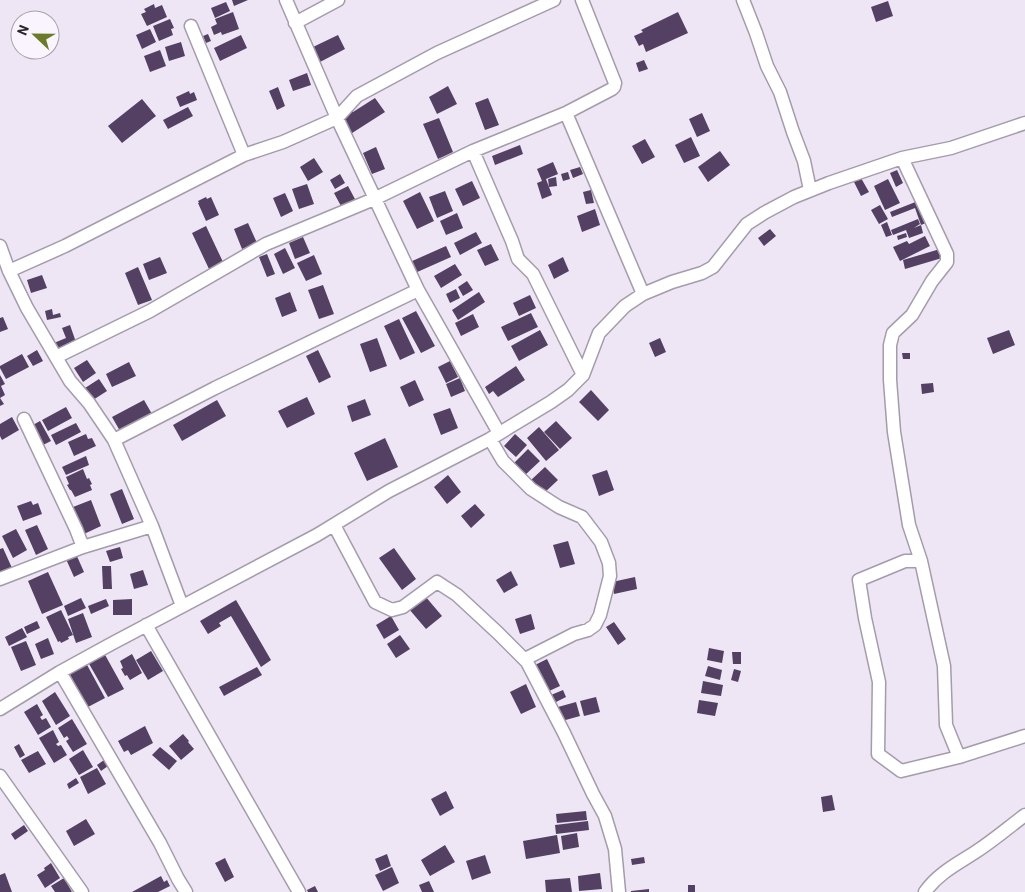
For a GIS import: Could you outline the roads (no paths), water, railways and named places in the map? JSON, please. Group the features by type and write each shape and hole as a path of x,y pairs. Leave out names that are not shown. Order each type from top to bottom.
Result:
{"street":[{"path":"286,0 374,199 418,290 494,436 503,461 531,489 559,508 582,517 601,542 609,563 610,576 600,615 595,625 529,657 527,662"},
{"path":"295,23 338,0"},
{"path":"9,272 65,246 244,155 283,142 337,118 357,96 436,53 554,0"},
{"path":"56,357 150,312 266,244 374,199 473,150 566,113 614,87 615,83 582,0"},
{"path":"743,0 767,66 780,92 804,161 810,190"},
{"path":"190,26 244,155"},
{"path":"566,113 643,294"},
{"path":"0,709 60,672 317,535 390,492 494,436 568,390 584,375 599,333 625,306 643,294 672,282 702,273 713,267 747,224 794,197 902,158 951,148 1025,123"},
{"path":"473,150 518,259 533,274 584,375"},
{"path":"902,158 947,254 947,262 932,281 912,315 893,333 890,345 890,380 894,432 909,525 921,560 944,666 946,725 959,757"},
{"path":"0,246 9,272 27,308 70,381 89,402 114,440 152,526 182,606"},
{"path":"114,440 215,388 418,290"},
{"path":"24,419 83,547"},
{"path":"334,525 375,602 392,610 403,607 437,582 457,596 527,662 605,816 615,849 619,892"},
{"path":"0,579 83,547 152,526"},
{"path":"921,560 905,561 859,580 879,682 878,754 901,771 959,757 1025,736"},
{"path":"146,625 299,892"},
{"path":"60,672 160,843 186,892"},
{"path":"0,776 82,892"},
{"path":"925,892 937,878 978,851 1025,815"},
{"path":"936,892 978,851"}]}
